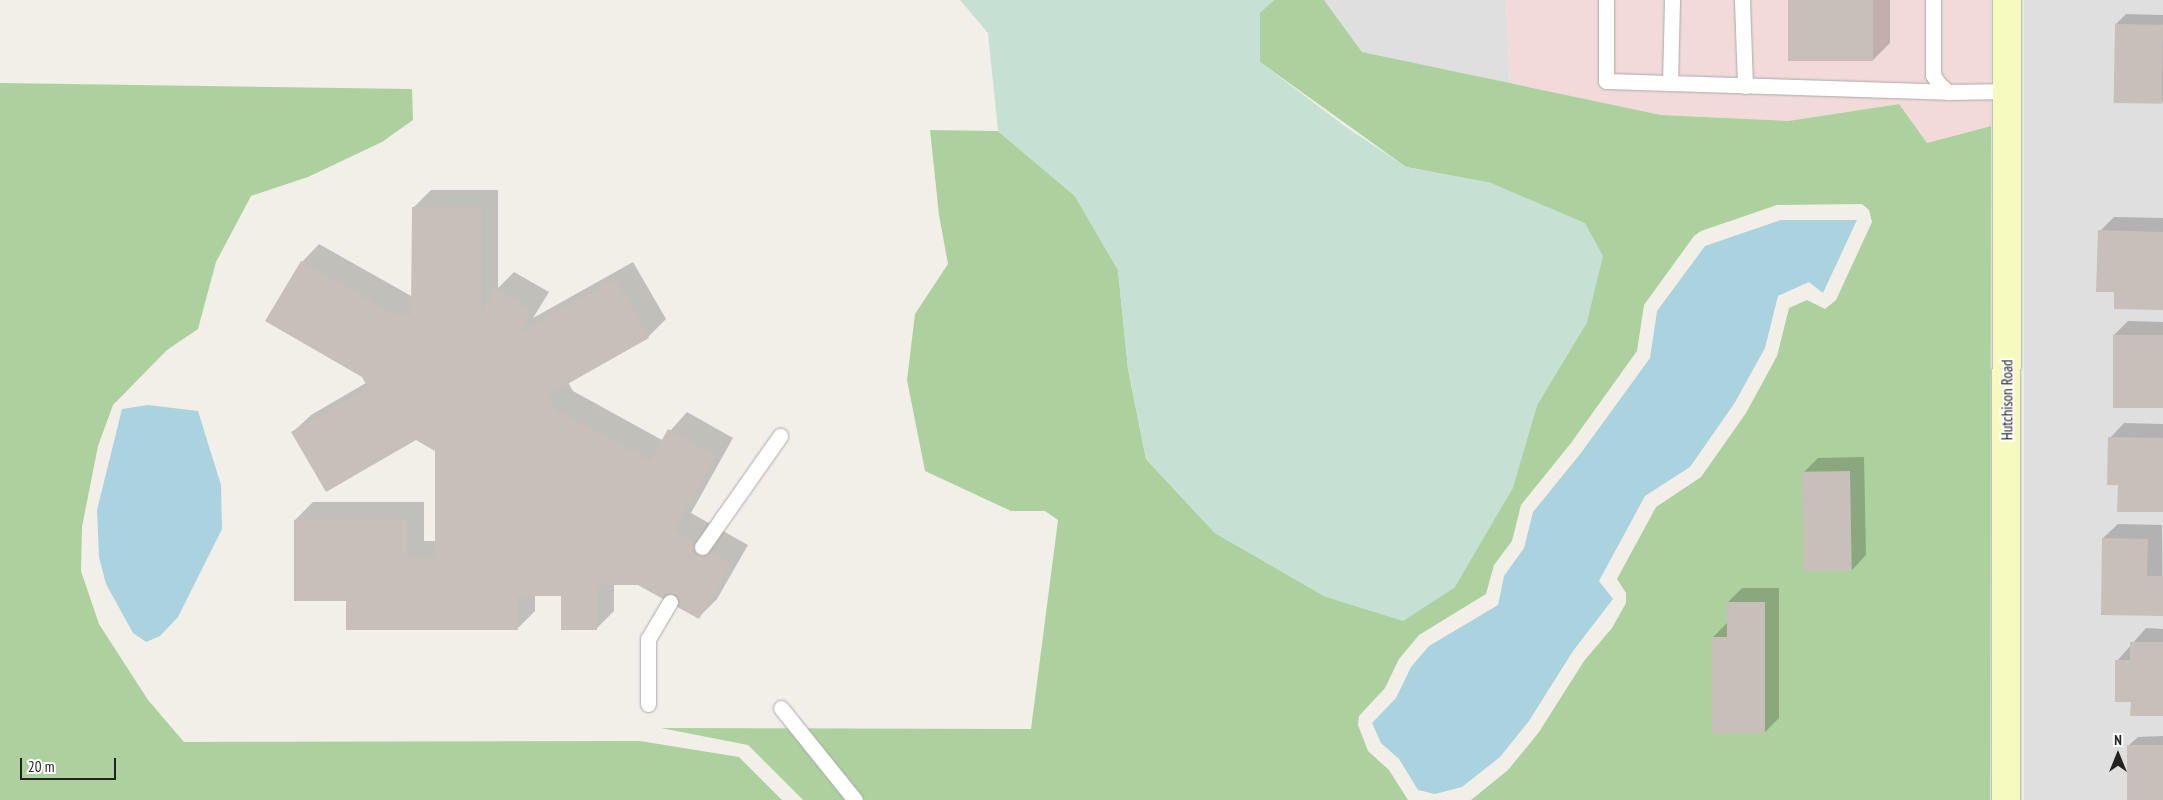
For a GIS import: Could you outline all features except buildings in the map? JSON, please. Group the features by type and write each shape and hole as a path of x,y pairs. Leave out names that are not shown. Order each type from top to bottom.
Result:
{"street":[{"name":"Hutchison Road","path":"2006,800 2007,0"}],"lane":[{"path":"1606,0 1606,81 1948,92 2007,91"},
{"path":"1670,83 1672,0"},
{"path":"1742,0 1745,86"},
{"path":"1934,0 1934,75 1948,92"},
{"path":"702,547 780,436"},
{"path":"648,704 648,639 670,602"},
{"path":"781,708 855,800"}],"shaded area":[{"path":"1324,0 1506,0 1510,84 1362,52"},
{"path":"1506,0 1991,0 1991,126 1927,143 1898,104 1788,121 1661,115 1510,84"},
{"path":"2024,0 2163,0 2163,800 2024,800"}],"green space":[{"path":"960,0 1274,0 1260,13 1260,62 1346,127 1406,167 1491,183 1585,223 1603,256 1587,322 1537,405 1513,488 1454,588 1403,621 1326,597 1215,533 1146,459 1128,369 1118,270 1075,196 998,131 988,33"},
{"path":"1274,0 1324,0 1362,52 1661,115 1788,121 1899,104 1927,143 1991,126 1990,800 1471,800 1508,770 1539,732 1584,661 1612,628 1626,603 1626,593 1617,579 1656,507 1701,477 1746,413 1777,356 1789,308 1807,300 1825,309 1836,300 1872,222 1869,210 1862,204 1777,205 1701,231 1694,236 1644,305 1637,351 1571,443 1521,505 1512,541 1494,565 1486,594 1419,635 1399,659 1385,688 1359,716 1358,725 1368,751 1389,770 1408,800 803,800 748,745 661,728 1031,729 1058,520 1045,511 1011,511 925,471 907,380 915,314 948,264 939,215 930,130 998,131 1075,196 1118,270 1128,369 1146,459 1215,533 1326,597 1454,588 1512,488 1537,405 1587,322 1491,183 1406,167 1260,62 1260,12"},
{"path":"0,83 412,89 413,120 382,142 308,177 251,196 216,262 198,329 167,350 113,405 98,446 82,527 81,571 99,624 148,700 184,742 640,741 739,757 782,800 0,800"}],"water":[{"path":"1781,220 1857,220 1823,293 1809,282 1778,296 1765,348 1734,404 1690,467 1645,496 1599,581 1613,599 1573,651 1529,721 1500,757 1462,787 1435,794 1418,790 1399,759 1381,743 1372,723 1396,698 1411,667 1429,646 1498,605 1504,576 1524,548 1533,512 1581,453 1650,358 1657,311 1705,246"},
{"path":"148,405 198,411 221,485 222,529 178,617 160,636 146,642 133,633 106,584 99,557 97,510 122,409"}]}
